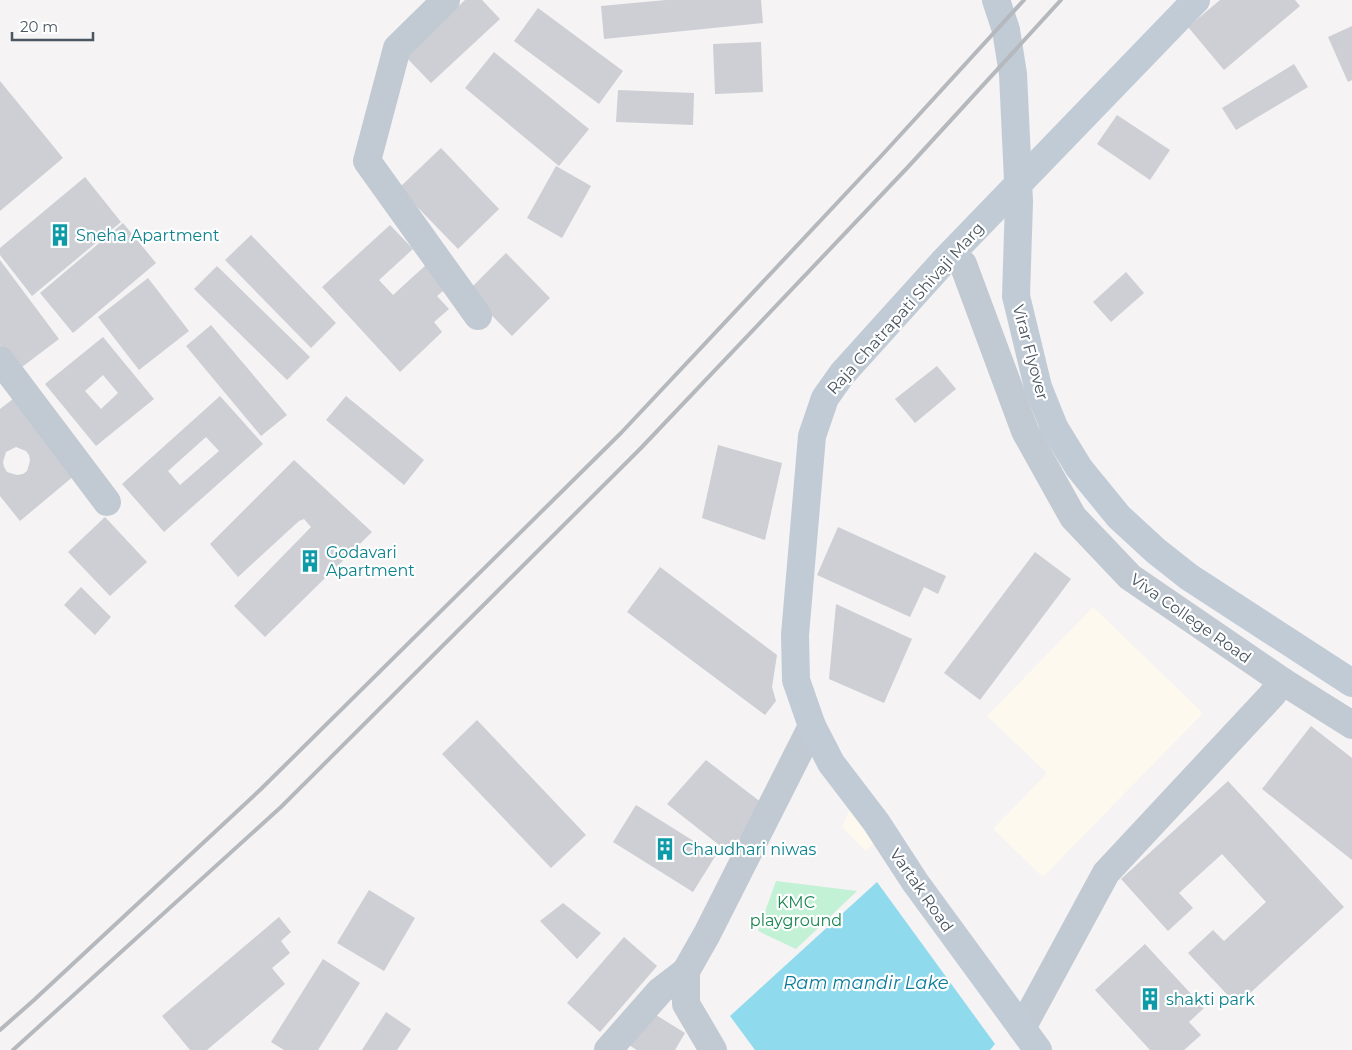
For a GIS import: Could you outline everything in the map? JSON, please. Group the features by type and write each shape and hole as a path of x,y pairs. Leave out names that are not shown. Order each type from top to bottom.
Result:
{"street":[{"path":"446,0 397,48 367,161 478,316"},
{"name":"Virar Flyover","path":"996,0 1006,30 1012,74 1019,202 1016,296 1038,387 1054,427 1079,468 1119,517 1156,551 1190,576 1352,682"},
{"name":"Raja Chatrapati Shivaji Marg","path":"812,726 796,680 795,635 812,436 825,398 842,374 944,261 1196,0"},
{"name":"Viva College Road","path":"963,264 1025,430 1074,517 1130,577 1282,681 1352,725"},
{"path":"0,360 107,502"},
{"path":"1032,1044 1106,873 1272,695 1282,681"},
{"path":"608,1050 660,991 686,970 707,934 812,726"},
{"name":"Vartak Road","path":"812,726 831,763 876,822 915,882 1032,1044"},
{"path":"686,970 686,1004 714,1050"}],"shaded area":[{"path":"1093,607 1203,713 1043,877 993,829 1047,773 987,716"},
{"path":"852,804 882,838 865,851 842,827"}],"green space":[{"name":"KMC playground","path":"776,881 857,891 796,949 758,931"}],"water":[{"name":"Ram mandir Lake","path":"877,882 995,1044 990,1050 755,1050 730,1016"}],"building":[{"path":"465,0 482,0 500,19 431,83 405,56"},
{"path":"666,0 761,0 763,23 604,39 601,6"},
{"path":"1220,0 1295,0 1300,6 1224,70 1188,27"},
{"path":"538,8 623,71 599,104 514,41"},
{"path":"1352,26 1352,80 1348,82 1328,37"},
{"path":"761,42 763,92 715,94 713,44"},
{"path":"494,52 589,129 559,166 465,88"},
{"path":"1294,64 1308,87 1236,130 1222,108"},
{"path":"0,81 63,158 0,211"},
{"path":"618,90 694,93 693,125 616,122"},
{"path":"1117,115 1170,150 1150,180 1097,144"},
{"path":"441,148 499,209 458,249 399,188"},
{"path":"556,166 591,186 562,238 527,218"},
{"name":"Sneha Apartment","path":"85,177 121,222 32,296 0,255 0,248"},
{"path":"123,223 156,263 73,333 40,293"},
{"path":"390,225 413,249 379,280 393,295 427,264 448,287 437,296 449,309 434,322 442,332 400,372 322,287"},
{"path":"251,235 336,323 311,348 225,260"},
{"path":"506,253 550,298 512,336 468,291"},
{"path":"0,260 59,339 18,370 0,345"},
{"path":"217,266 310,357 287,380 194,289"},
{"path":"1126,272 1144,293 1111,322 1093,302"},
{"path":"148,278 189,331 139,370 98,317"},
{"path":"211,325 287,415 261,436 186,346"},
{"path":"103,337 154,399 96,446 45,384","holes":["103,375 118,393 101,409 85,391"]},
{"path":"937,366 956,389 915,423 895,399"},
{"path":"220,396 263,444 164,532 122,484","holes":["206,437 219,451 180,485 168,471"]},
{"path":"346,396 424,460 404,485 326,420"},
{"path":"13,399 75,475 20,521 0,496 0,409","holes":["16,447 26,451 30,461 27,471 17,475 7,472 3,462 6,452"]},
{"path":"718,445 782,463 765,540 702,518"},
{"name":"Godavari Apartment","path":"294,460 372,532 265,637 234,606 311,527 304,519 299,521 238,577 210,544"},
{"path":"105,517 147,562 110,596 68,552"},
{"path":"838,527 946,576 938,594 924,587 910,617 817,575"},
{"path":"1035,552 1071,579 980,700 944,673"},
{"path":"660,567 777,655 772,687 776,701 765,715 627,612"},
{"path":"81,587 111,617 95,635 64,605"},
{"path":"836,604 912,639 884,703 829,679"},
{"path":"477,720 586,835 551,868 442,754"},
{"path":"1311,726 1352,758 1352,860 1262,789"},
{"path":"706,760 766,806 728,852 667,804"},
{"path":"1228,781 1344,907 1237,1005 1188,953 1213,930 1224,941 1266,902 1222,854 1179,893 1193,908 1168,931 1121,879"},
{"name":"Chaudhari niwas","path":"636,805 716,855 693,892 613,842"},
{"path":"369,890 415,918 384,971 337,943"},
{"path":"563,903 601,933 577,959 540,921"},
{"path":"279,917 291,932 281,941 290,953 272,968 285,984 207,1050 190,1050 162,1016"},
{"path":"624,937 657,966 600,1032 567,1003"},
{"name":"shakti park","path":"1145,944 1204,1008 1189,1022 1201,1035 1184,1050 1150,1050 1095,990"},
{"path":"323,959 360,983 318,1050 284,1050 271,1042"},
{"path":"648,1010 685,1033 675,1050 637,1050 627,1044"},
{"path":"386,1012 411,1029 397,1050 362,1050"}],"railway":[{"path":"0,1030 261,789 621,433 883,154 1024,0"},
{"path":"13,1050 281,807 641,448 908,167 1061,0"}],"place":[{"name":"Sneha Apartment","path":"60,235"},
{"name":"Godavari Apartment","path":"310,561"},
{"name":"Chaudhari niwas","path":"665,849"},
{"name":"shakti park","path":"1150,999"}]}
